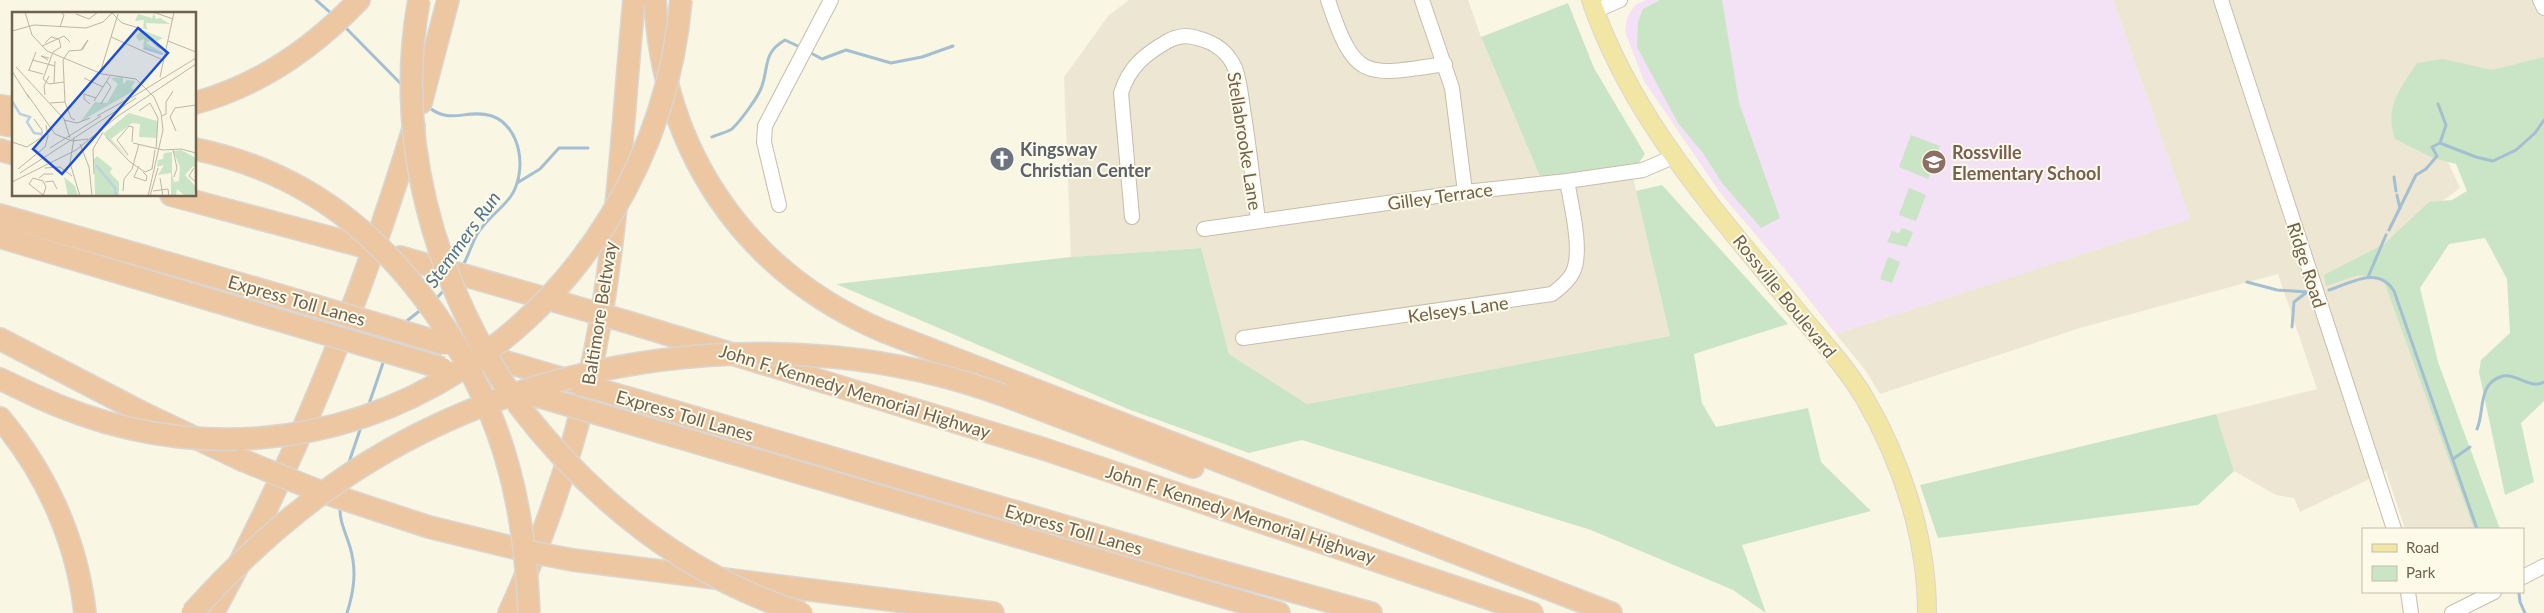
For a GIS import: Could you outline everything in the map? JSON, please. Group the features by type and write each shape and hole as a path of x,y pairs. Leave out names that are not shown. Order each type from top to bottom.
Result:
{"highway":[{"path":"196,103 256,79 315,41 358,0"},
{"path":"419,0 413,55 412,104 415,140 426,206 438,249 459,304 497,373 521,408 554,448 589,484 635,524 706,571 752,594 802,613"},
{"path":"213,613 274,490 324,375 368,265 395,189 419,109 448,0"},
{"name":"Baltimore Beltway","path":"509,613 537,547 566,470 595,350 609,258 634,0"},
{"path":"655,0 661,59 673,107 698,167 719,200 756,245 785,272 815,295 854,318 883,331 1611,613"},
{"path":"0,379 89,417 141,431 186,436 244,439 296,434 354,420 398,404 460,372 505,340 544,304 588,252 616,208 641,160 660,110 673,59 682,0"},
{"path":"196,149 264,169 299,186 331,206 380,245 428,302 472,374 501,442 516,492 521,522 526,556 528,613"},
{"name":"John F. Kennedy Memorial Highway","path":"175,196 624,321 1044,449 1532,613"},
{"name":"Express Toll Lanes","path":"0,215 1163,555 1371,613"},
{"name":"Express Toll Lanes","path":"0,237 1279,613"},
{"path":"0,339 141,412 242,460 333,496 392,516 463,536 573,560 993,613"},
{"path":"192,613 232,571 283,524 351,474 430,429 497,401 544,385 655,361 715,355 786,354 851,359 901,367 947,377 1003,394 1163,456 1592,613"},
{"path":"0,418 32,462 59,514 77,567 85,613"}],"main road":[{"name":"Rossville Boulevard","path":"1593,6 1632,92 1673,157 1842,367 1872,412 1889,446 1911,507 1924,567 1927,613"}],"street":[{"path":"779,205 764,142 764,126 831,0"},
{"path":"1328,0 1348,52 1367,68 1380,72 1393,72 1444,64"},
{"path":"1422,0 1452,88 1465,192"},
{"path":"1593,6 1620,0"},
{"name":"Ridge Road","path":"2221,0 2394,528"},
{"path":"2540,0 2544,8"},
{"name":"Stellabrooke Lane","path":"1132,217 1121,93 1125,79 1132,68 1160,45 1173,38 1190,36 1217,46 1227,55 1235,68 1245,120 1258,220"},
{"name":"Gilley Terrace","path":"1204,230 1258,220 1643,170 1673,157"},
{"name":"Kelseys Lane","path":"1243,338 1552,294 1564,284 1573,272 1577,257 1567,181"},
{"path":"2524,576 2544,566"},
{"path":"2408,593 2411,613"},
{"path":"2452,613 2492,593"}],"shaded area":[{"path":"1129,0 1468,0 1481,37 1542,181 1632,173 1670,336 1307,404 1229,354 1200,248 1071,257 1064,77 1109,15"},
{"name":"Rossville Elementary School","path":"1646,0 2113,0 2190,219 1836,334 1784,268 1721,194 1644,81 1625,32 1627,18 1635,5"},
{"path":"2113,0 2544,0 2544,64 2424,110 2460,188 2378,248 2383,279 2474,528 2405,528 2386,471 2300,512 2294,498 2276,495 2234,471 2216,414 2317,389 2278,274 2080,328 1880,394 1866,371 1836,334 2190,219"}],"green space":[{"path":"1660,0 1722,0 1739,103 1780,218 1761,228 1722,183 1703,153 1678,123 1637,47 1638,22 1643,9"},
{"path":"1568,3 1594,68 1645,154 1632,173 1542,181 1481,37"},
{"path":"2544,57 2544,401 2521,423 2534,482 2505,495 2479,372 2481,360 2510,333 2507,279 2485,238 2449,244 2420,288 2438,362 2500,528 2474,528 2383,279 2358,275 2326,286 2324,275 2384,244 2429,202 2452,200 2467,191 2456,164 2433,158 2395,139 2391,117 2393,108 2400,90 2417,63 2443,59 2492,70"},
{"path":"1911,135 1940,146 1928,179 1899,167"},
{"path":"1662,185 1788,324 1694,354 1702,403 1716,427 1808,408 1821,462 1871,511 1742,545 1766,613 1733,590 1591,530 1302,440 1249,453 1128,409 836,284 1071,257 1201,248 1229,354 1307,404 1670,336 1636,191"},
{"path":"1909,188 1926,195 1916,221 1899,215"},
{"path":"1902,228 1913,232 1907,247 1887,242 1892,231 1899,233"},
{"path":"1888,257 1900,262 1892,283 1880,279"},
{"path":"2216,414 2234,471 2198,505 1938,538 1920,485"}],"waterway":[{"name":"Stemmers Run","path":"316,0 333,15"},
{"name":"Stemmers Run","path":"344,26 403,86"},
{"path":"712,137 733,128 749,108 762,86 770,55 778,45 785,40 802,48"},
{"path":"809,52 822,59 846,50 891,63 922,57 953,46"},
{"path":"2389,230 2416,175 2426,169 2437,156 2432,147 2440,143 2446,125 2438,104"},
{"name":"Stemmers Run","path":"427,106 444,115 483,114 492,116 510,130 519,151 519,175 516,186 507,201 480,230 462,267"},
{"path":"2440,143 2476,157 2493,161 2516,150 2535,133 2544,120"},
{"path":"517,183 540,169 559,148 588,148"},
{"path":"2394,177 2396,191"},
{"path":"2397,195 2400,209"},
{"path":"2368,277 2386,235"},
{"path":"2329,290 2355,280 2372,277 2388,283 2394,291 2477,528"},
{"path":"2247,282 2277,290 2307,292"},
{"name":"Stemmers Run","path":"435,300 446,288"},
{"path":"2292,327 2294,302 2307,292"},
{"name":"Stemmers Run","path":"403,324 422,309"},
{"name":"Stemmers Run","path":"369,404 384,360"},
{"path":"2477,429 2485,391 2495,380 2508,376 2534,384 2544,382"},
{"name":"Stemmers Run","path":"348,465 362,424"},
{"path":"2453,459 2470,447"},
{"name":"Stemmers Run","path":"340,506 354,572 353,589 347,613"},
{"path":"2519,593 2520,602 2525,613"}],"place":[{"name":"Kingsway Christian Center","path":"1002,159"},
{"name":"Rossville Elementary School","path":"1934,162"}]}
